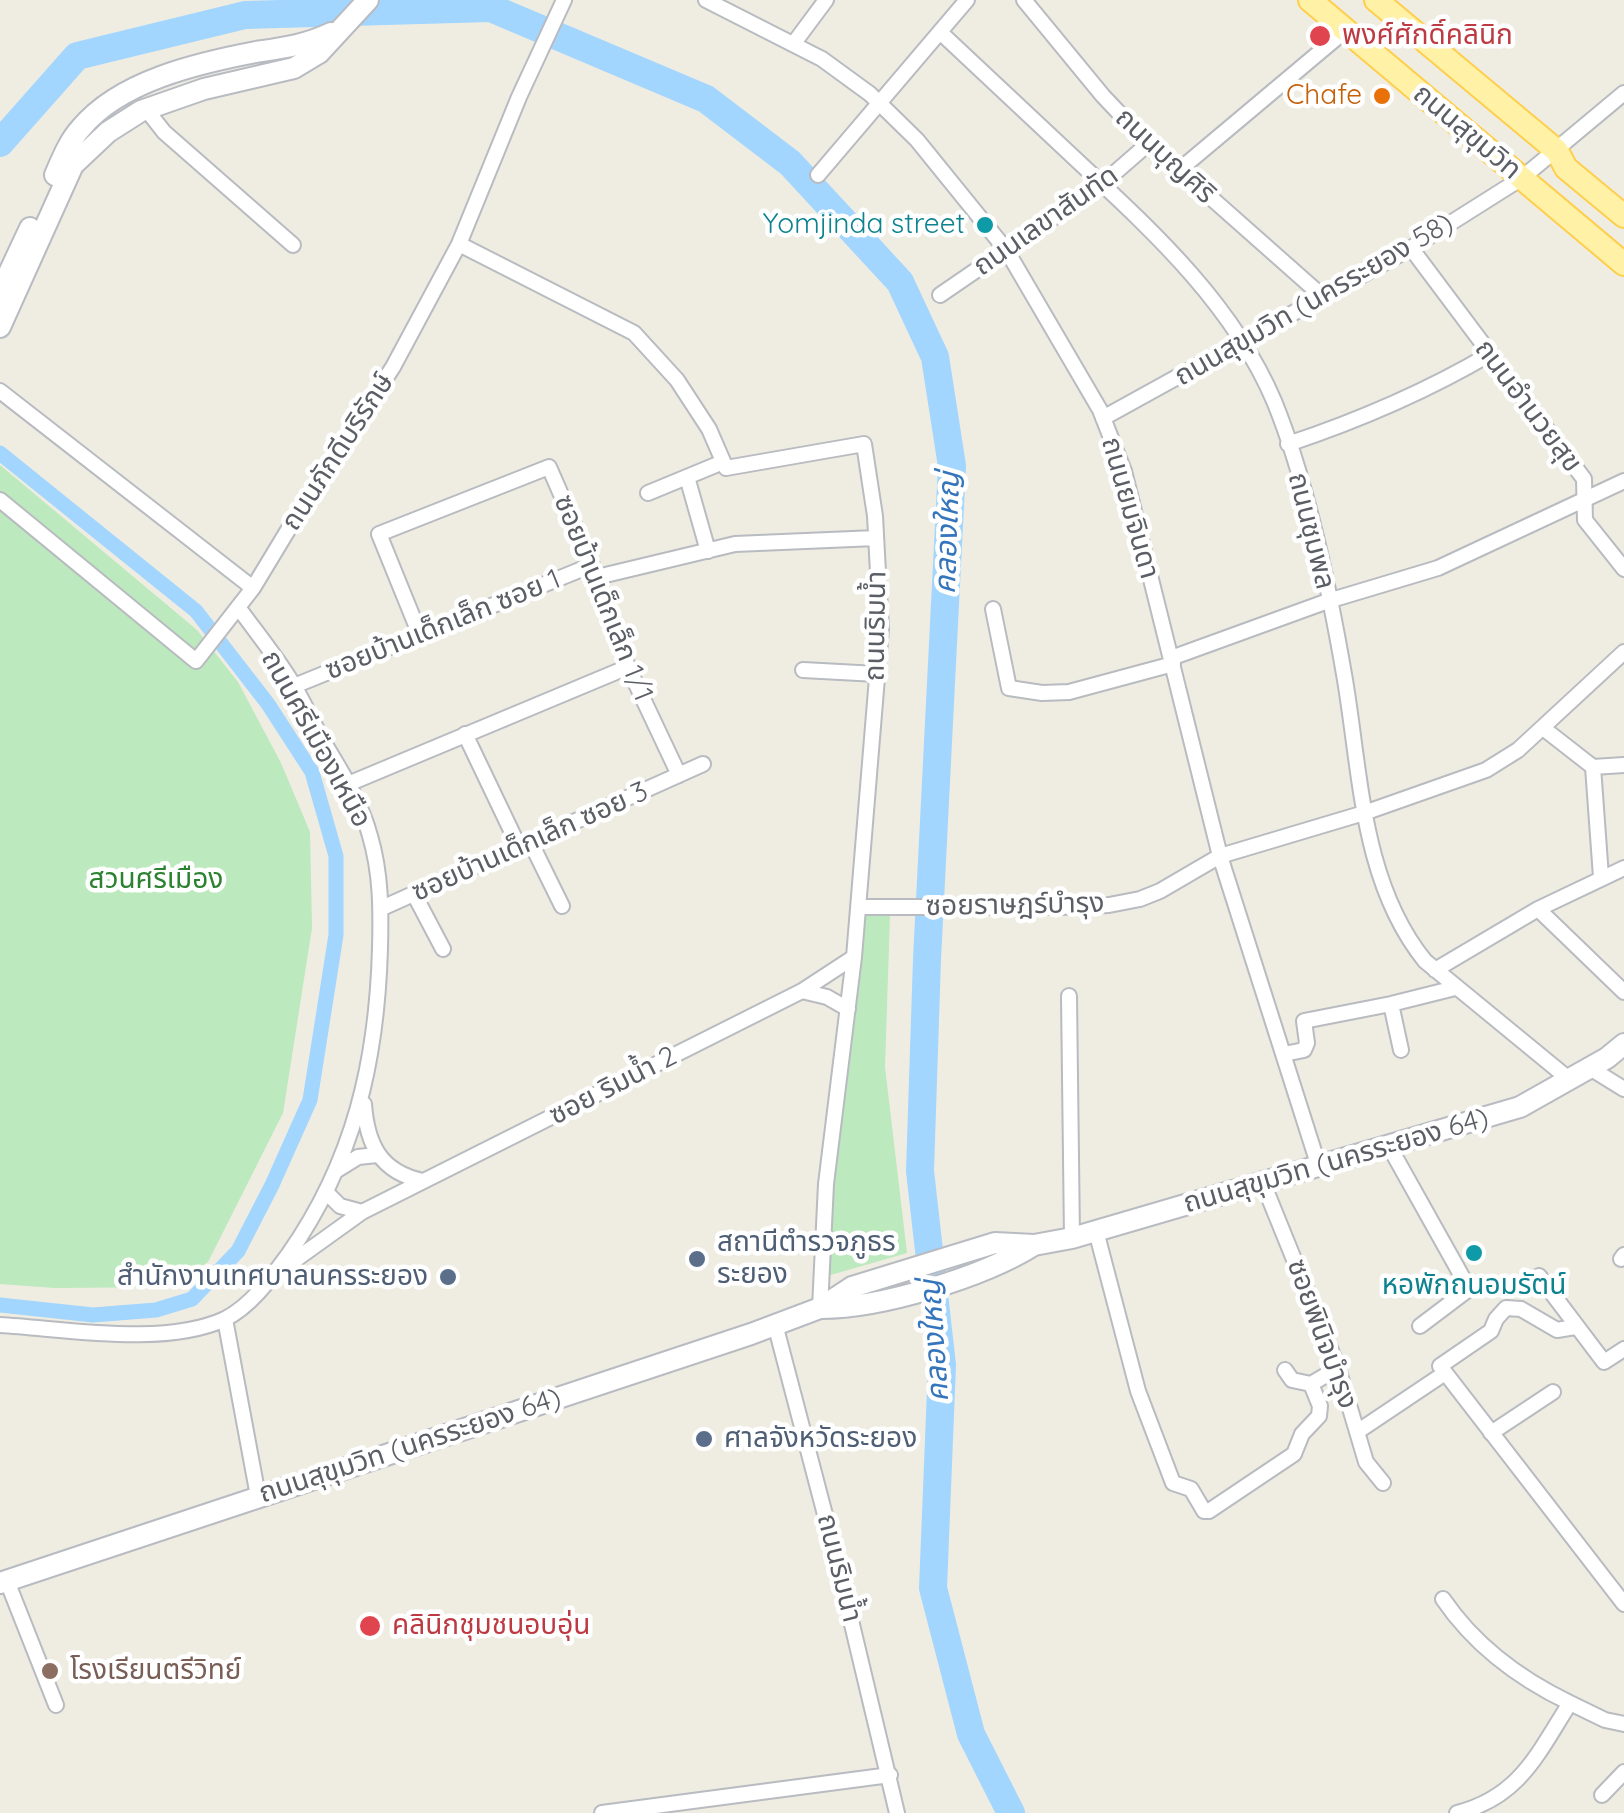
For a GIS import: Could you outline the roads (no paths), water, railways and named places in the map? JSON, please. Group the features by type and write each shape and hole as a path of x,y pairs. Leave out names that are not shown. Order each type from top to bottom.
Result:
{"main road":[{"name":"ถนนสุขุมวิท","path":"1310,0 1624,264"},
{"name":"ถนนสุขุมวิท","path":"1383,2 1556,151 1566,168 1624,216"}],"street":[{"path":"0,328 73,164 108,132 146,109 294,68 319,53 368,0"},
{"name":"ถนนภักดีบริรักษ์","path":"0,500 196,661 253,588 393,367 459,244 519,96 564,0"},
{"name":"ถนนยมจินดา","path":"706,0 822,59 880,102 917,140 1007,251 1080,372 1124,471 1220,856 1319,1167"},
{"path":"794,43 826,0"},
{"path":"818,175 967,0"},
{"name":"ถนนบุญศิริ","path":"1024,0 1103,96 1149,144 1322,296"},
{"path":"0,292 68,146 101,108 156,80 230,59 313,42 346,26"},
{"path":"1178,170 1346,30"},
{"name":"ถนนชุมพล","path":"940,32 1102,184 1217,303 1245,342 1273,400 1319,552 1345,679 1364,813 1395,916 1406,937 1435,970 1570,1080"},
{"path":"230,59 233,82"},
{"name":"ถนนสุขุมวิท (นครระยอง 58)","path":"1103,418 1411,248 1522,178 1624,93"},
{"path":"146,109 164,132 293,244"},
{"name":"ถนนเลขาสันทัด","path":"940,295 1102,184 1149,144"},
{"path":"459,244 634,334 677,380 709,429 722,462 648,493"},
{"name":"ถนนอำนวยสุข","path":"1411,248 1584,479 1585,520 1624,569"},
{"path":"1288,444 1328,431 1455,374 1490,354"},
{"path":"0,391 253,588"},
{"name":"ถนนริมน้ำ","path":"722,462 726,468 864,444 876,538 881,629 878,674 854,957 826,1184 820,1308"},
{"name":"ซอยบ้านเด็กเล็ก 1/1","path":"420,635 379,534 549,467 595,571 628,667 679,775"},
{"path":"687,477 708,550"},
{"path":"993,609 1009,688 1070,692 1172,661 1328,601 1438,568 1624,481"},
{"path":"595,571 735,544 876,538"},
{"name":"ซอยบ้านเด็กเล็ก ซอย 1","path":"294,686 595,571"},
{"name":"ถนนศรีเมืองเหนือ","path":"0,1325 170,1334 225,1319 243,1307 275,1274 308,1226 336,1171 364,1097 376,1010 382,908 370,836 348,784 294,686 234,612"},
{"name":"ซอยราษฎร์บำรุง","path":"858,907 1109,905 1140,900 1220,856 1364,813 1486,770 1518,750 1624,652"},
{"path":"348,784 628,667"},
{"path":"803,670 878,674"},
{"path":"1542,728 1593,766 1624,765"},
{"path":"466,734 562,906"},
{"name":"ซอยบ้านเด็กเล็ก ซอย 3","path":"382,908 703,764"},
{"path":"1593,766 1601,877"},
{"path":"1435,970 1538,909 1624,868"},
{"path":"414,894 444,949"},
{"path":"1538,909 1624,992"},
{"name":"ซอย ริมน้ำ 2","path":"275,1274 362,1212 802,991 854,957"},
{"path":"1284,1054 1304,1050 1304,1021 1455,988"},
{"path":"802,991 827,997 848,1009"},
{"path":"1069,996 1072,1238"},
{"path":"1391,1004 1401,1050"},
{"name":"ถนนสุขุมวิท (นครระยอง 64)","path":"4,1582 775,1324 820,1308 852,1287 995,1244 1034,1245 1072,1238 1520,1107 1624,1044"},
{"path":"1590,1068 1624,1089"},
{"path":"364,1097 366,1129 393,1178 391,1197"},
{"path":"1389,1146 1468,1289 1420,1326"},
{"path":"336,1171 358,1156 381,1160 404,1177 424,1181"},
{"name":"ซอยพินิจบำรุง","path":"1263,1182 1338,1368 1366,1462 1384,1483"},
{"path":"326,1192 340,1206 362,1212"},
{"path":"1096,1231 1138,1392 1174,1483 1191,1488 1204,1510 1209,1511 1294,1454 1302,1434 1319,1416 1320,1406 1311,1384"},
{"name":"ถนนสุขุมวิท (นครระยอง 64)","path":"820,1308 858,1308 1002,1265 1034,1245"},
{"path":"1539,1276 1604,1362 1624,1349"},
{"path":"1574,1326 1557,1330 1521,1310 1506,1308 1491,1332 1440,1366 1624,1604"},
{"path":"225,1319 258,1496"},
{"name":"ถนนริมน้ำ","path":"775,1324 897,1813"},
{"path":"1286,1370 1292,1380 1311,1384 1338,1368"},
{"path":"1357,1432 1445,1373"},
{"path":"1491,1432 1552,1392"},
{"path":"4,1582 56,1705"},
{"path":"1444,1599 1492,1654 1544,1690 1605,1720 1624,1724"},
{"path":"1457,1813 1484,1804 1521,1779 1570,1703"},
{"path":"1602,1795 1624,1772"},
{"path":"602,1813 719,1806 890,1775"}],"waterway":[{"name":"คลองใหญ่","path":"0,143 77,56 245,15 491,8 706,99 790,163 900,282 935,357 952,466 920,1171 942,1365 933,1588 971,1734 1011,1813"},
{"path":"0,453 196,611 268,704 312,772 336,856 336,935 310,1100 238,1251 192,1299 156,1310 93,1315 0,1305"}],"place":[{"name":"พงศ์ศักดิ์คลินิก","path":"1320,36"},
{"name":"Chafe","path":"1382,96"},
{"name":"Yomjinda street","path":"985,225"},
{"name":"หอพักถนอมรัตน์","path":"1474,1253"},
{"name":"สถานีตำรวจภูธร ระยอง","path":"697,1259"},
{"name":"สำนักงานเทศบาลนครระยอง","path":"448,1277"},
{"name":"ศาลจังหวัดระยอง","path":"704,1439"},
{"name":"คลินิกชุมชนอบอุ่น","path":"370,1626"},
{"name":"โรงเรียนตรีวิทย์","path":"50,1671"}],"park label":[{"name":"สวนศรีเมือง","path":"156,880"}]}
